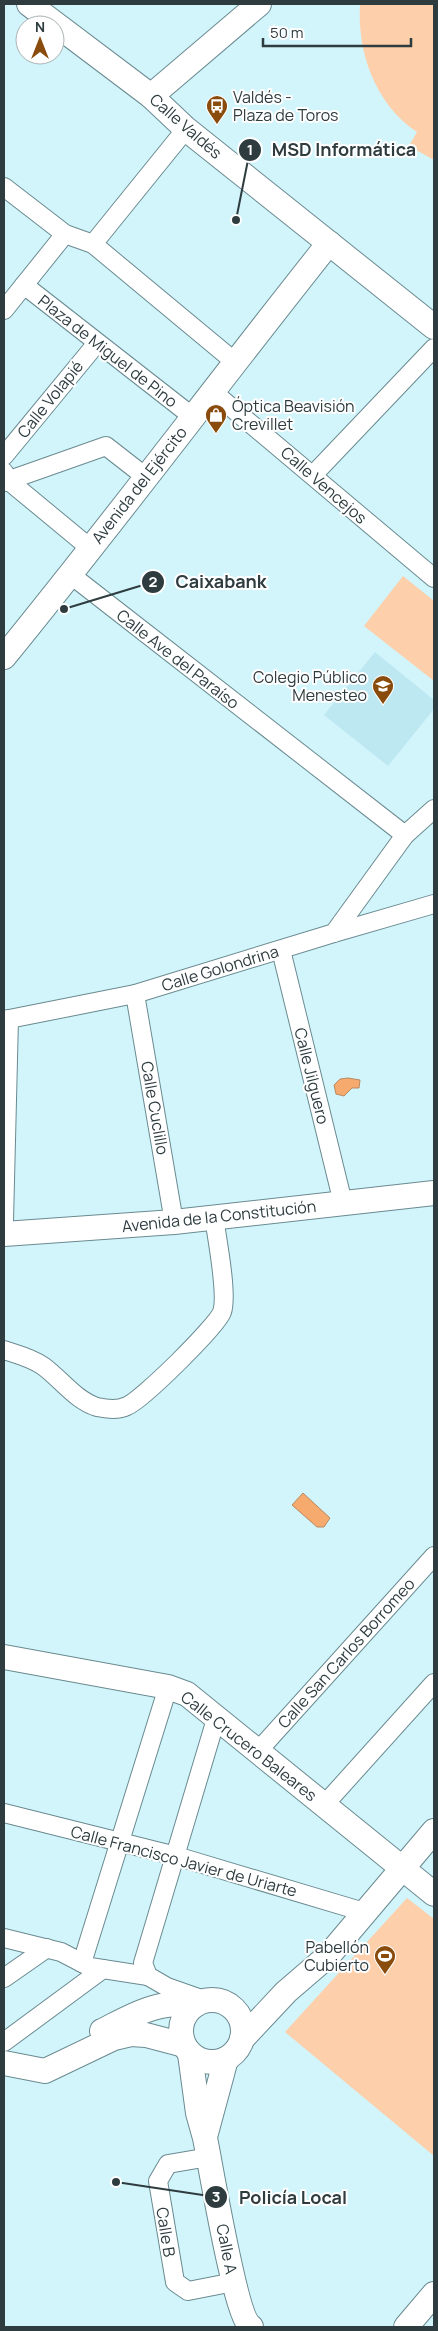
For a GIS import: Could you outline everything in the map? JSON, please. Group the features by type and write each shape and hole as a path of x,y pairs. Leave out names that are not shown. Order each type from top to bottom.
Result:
{"street":[{"name":"Calle Valdés","path":"29,4 151,96 186,129 434,327"},
{"path":"151,96 259,4"},
{"path":"93,244 186,129"},
{"path":"4,187 64,234 93,244 235,362"},
{"path":"4,310 64,234"},
{"name":"Avenida del Ejército","path":"4,657 147,478 192,417 329,242"},
{"name":"Plaza de Miguel de Pino","path":"24,286 192,417"},
{"name":"Calle Volapié","path":"4,456 97,342"},
{"path":"313,475 434,348"},
{"name":"Calle Vencejos","path":"213,392 434,578"},
{"path":"5,478 106,446 147,478"},
{"path":"5,478 90,548"},
{"name":"Calle Ave del Paraíso","path":"71,575 405,836"},
{"path":"334,933 405,836 434,809"},
{"name":"Calle Golondrina","path":"6,1020 135,994 434,904"},
{"name":"Calle Jilguero","path":"281,950 343,1202"},
{"name":"Calle Cuclillo","path":"135,994 174,1222"},
{"path":"4,1221 6,1020"},
{"name":"Avenida de la Constitución","path":"4,1234 174,1222 434,1193"},
{"path":"4,1350 41,1364 80,1399 97,1406 113,1409 128,1406 214,1326 222,1312 224,1294 214,1218"},
{"name":"Calle San Carlos Borromeo","path":"258,1751 434,1556"},
{"name":"Calle Crucero Baleares","path":"4,1657 168,1687 187,1694 434,1894"},
{"path":"325,1804 434,1683"},
{"path":"82,1963 168,1687"},
{"path":"148,1976 143,1963 216,1719"},
{"name":"Calle Francisco Javier de Uriarte","path":"4,1813 176,1856 364,1912"},
{"path":"4,2063 45,2071 114,2038 131,2034 146,2035 187,2050 207,2062 226,2060 233,2055 242,2040 286,1992 329,1955 434,1831"},
{"path":"4,1938 61,1952 90,1967 148,1976 200,2003"},
{"path":"4,1978 47,1948"},
{"path":"4,2042 103,1969"},
{"path":"235,2011 286,1992"},
{"path":"45,2071 96,2034 155,2006 178,2003 222,2002 235,2011 242,2024 242,2040"},
{"path":"187,2050 181,2036 183,2019 200,2003"},
{"name":"Calle A","path":"187,2050 198,2113 207,2147 234,2282 246,2323 251,2327"},
{"name":"Calle A","path":"207,2147 226,2060"},
{"name":"Calle B","path":"207,2147 168,2164 158,2181 174,2282 188,2291 234,2282"},
{"path":"406,2327 434,2294"}],"shaded area":[{"path":"360,4 434,4 434,160 409,146 417,132 390,107 372,76 362,40"},
{"path":"403,576 434,601 434,681 364,626"},
{"name":"Colegio Público Menesteo","path":"375,652 434,700 434,709 388,766 324,715"},
{"path":"340,1079 360,1080 359,1088 352,1088 344,1096 336,1094 334,1085"},
{"path":"303,1493 330,1518 324,1527 317,1527 292,1505"},
{"name":"Pabellón Cubierto","path":"407,1898 434,1919 434,2156 285,2032"}],"place":[{"name":"Valdés - Plaza de Toros","path":"217,125"},
{"name":"MSD Informática","path":"236,220"},
{"name":"Óptica Beavisión Crevillet","path":"216,434"},
{"name":"Caixabank","path":"64,609"},
{"name":"Colegio Público Menesteo","path":"383,705"},
{"name":"Pabellón Cubierto","path":"385,1975"},
{"name":"Policía Local","path":"116,2182"}]}
